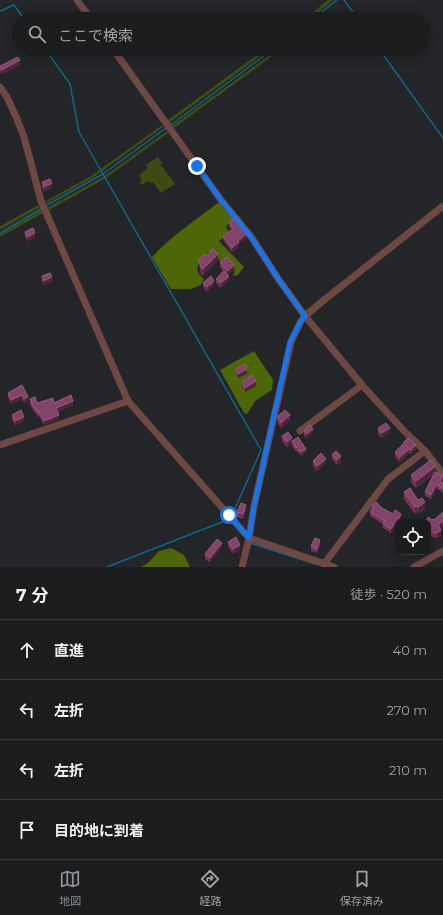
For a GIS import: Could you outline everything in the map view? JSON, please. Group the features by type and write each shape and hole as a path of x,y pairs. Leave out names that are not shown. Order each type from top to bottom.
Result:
{"street":[{"path":"77,0 86,12"},
{"path":"118,56 221,200 252,238 279,280 305,316 362,385 404,431 425,451 443,474"},
{"path":"0,87 7,97 22,131 41,201 128,401 249,538 334,567"},
{"path":"242,567 290,342 301,321 324,300 443,206"},
{"path":"300,431 362,385"},
{"path":"0,445 128,401"},
{"path":"324,564 388,479 425,451"},
{"path":"414,567 443,551"}],"green space":[{"path":"328,0 333,0 319,12 313,12"},
{"path":"255,56 260,56 169,123 168,120"},
{"path":"268,56 272,56 174,128 172,126"},
{"path":"162,125 163,127 94,177 47,203 46,201 91,176"},
{"path":"167,131 168,133 106,178 49,210 48,207 103,177"},
{"path":"158,157 162,163 160,164 175,184 161,193 153,182 150,183 148,181 142,185 140,182 142,180 139,175 148,168 146,165"},
{"path":"219,202 233,219 226,227 230,233 219,241 244,267 237,276 233,275 235,271 233,266 222,262 210,252 198,264 198,271 204,279 201,285 191,289 171,289 152,257 175,235"},
{"path":"38,205 40,207 0,230 0,226"},
{"path":"41,210 43,213 0,237 0,234"},
{"path":"254,351 273,380 272,390 255,401 247,414 244,413 220,370"},
{"path":"171,548 184,555 190,567 141,567 148,563 159,551"}],"building":[{"path":"18,57 20,60 2,70 0,66"},
{"path":"50,179 52,183 44,187 42,182"},
{"path":"233,219 246,234 232,248 223,236 233,229 229,222"},
{"path":"33,228 35,233 27,237 25,232"},
{"path":"213,249 218,254 203,269 199,260 205,254 207,256"},
{"path":"227,257 234,265 227,271 220,262"},
{"path":"224,271 229,276 221,283 216,279"},
{"path":"50,273 52,277 43,281 42,276"},
{"path":"211,276 214,281 207,287 203,283"},
{"path":"245,364 247,369 238,374 236,369"},
{"path":"252,375 256,381 245,388 242,382"},
{"path":"22,385 28,397 24,399 22,395 11,400 8,393"},
{"path":"71,395 73,401 56,408 59,415 44,421 39,412 38,413 34,408 30,399 35,397 37,403 53,398 54,403"},
{"path":"21,410 24,417 15,421 12,415"},
{"path":"285,410 290,415 281,423 278,416"},
{"path":"386,423 390,428 381,433 378,428"},
{"path":"310,425 313,429 306,434 304,430"},
{"path":"288,432 292,438 287,442 282,436"},
{"path":"298,437 306,449 301,452 297,447 296,448 292,441"},
{"path":"408,438 416,445 400,457 395,452"},
{"path":"336,451 341,456 337,460 332,455"},
{"path":"321,453 326,459 317,466 313,461"},
{"path":"431,460 436,466 416,481 411,475"},
{"path":"435,472 443,476 440,481 443,483 443,489 436,484 431,495 425,492"},
{"path":"410,488 418,500 422,498 425,502 418,507 415,507 404,492"},
{"path":"376,502 382,508 393,514 395,510 401,514 399,518 398,517 395,519 391,529 383,524 385,521 370,512 373,507 372,506"},
{"path":"241,503 246,505 243,514 237,512"},
{"path":"443,512 443,521 438,525 441,530 437,533 431,532 431,520 434,520"},
{"path":"236,537 240,545 233,549 228,542"},
{"path":"315,538 320,540 317,549 311,546"},
{"path":"217,539 222,543 210,558 205,554"}],"waterway":[{"path":"322,12 337,0"},
{"path":"344,0 353,12"},
{"path":"0,11 14,5 19,12"},
{"path":"50,56 70,84 79,132 261,450 231,515"},
{"path":"171,125 264,56"},
{"path":"384,56 443,138"},
{"path":"47,205 103,174 166,128"},
{"path":"0,233 42,208"},
{"path":"107,567 229,518"},
{"path":"250,543 315,564"}],"route":[{"path":"197,166 221,200 252,238 279,280 305,316 290,342 254,506 249,538 229,515"}]}
